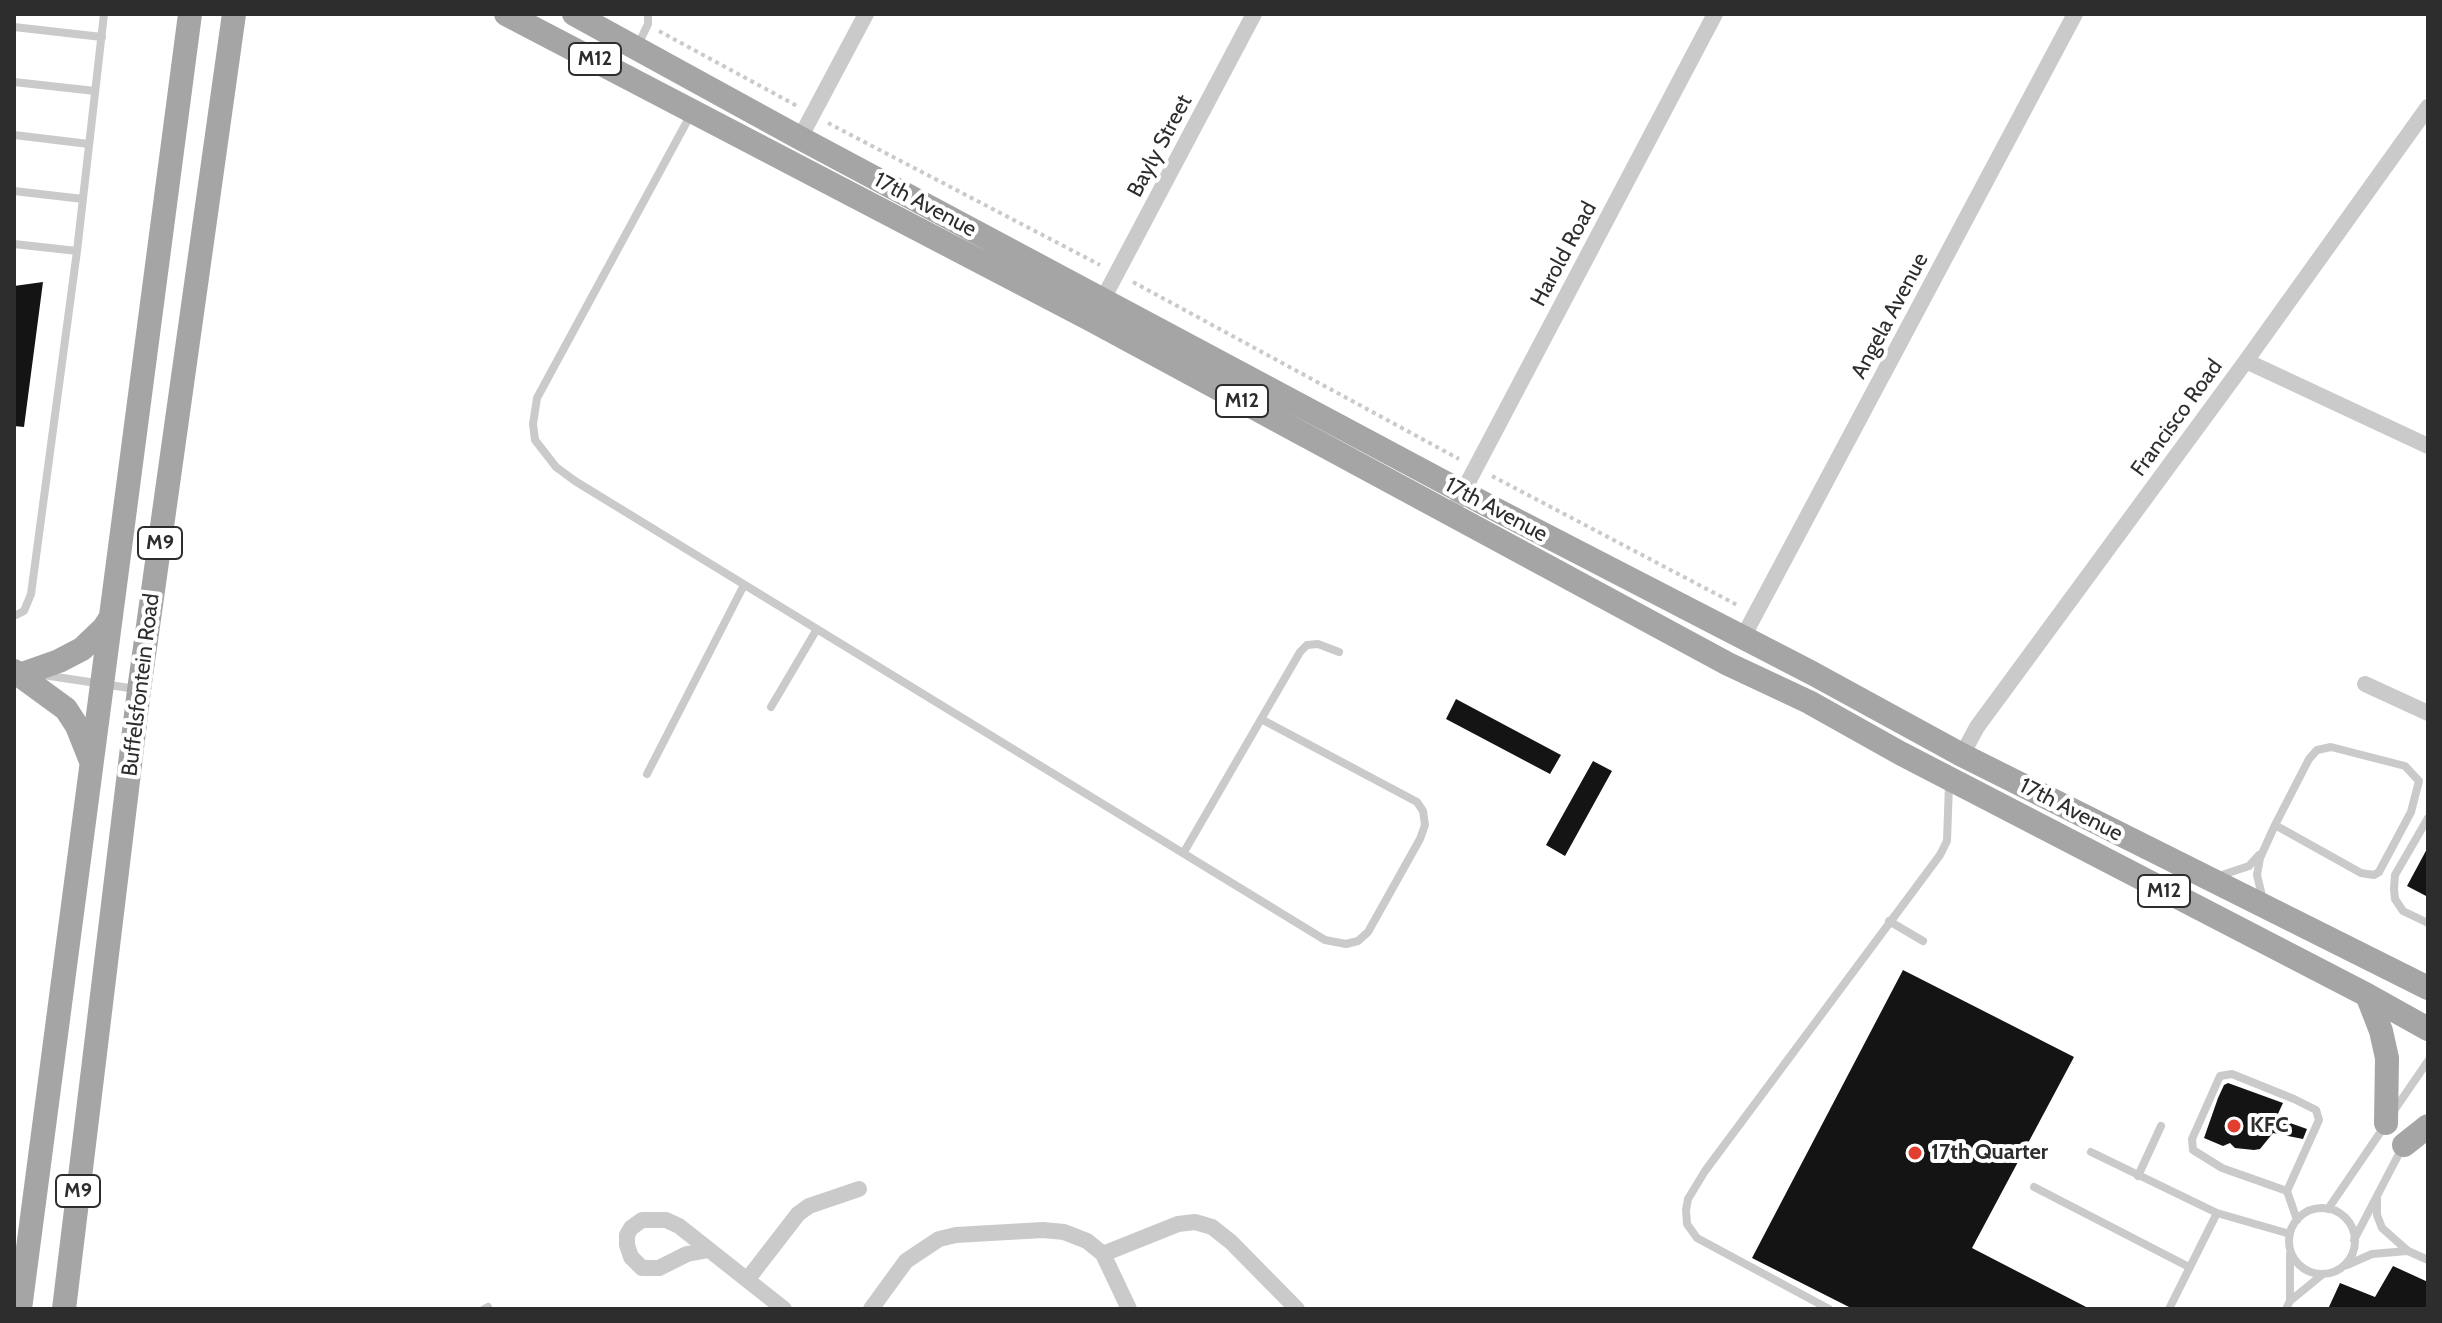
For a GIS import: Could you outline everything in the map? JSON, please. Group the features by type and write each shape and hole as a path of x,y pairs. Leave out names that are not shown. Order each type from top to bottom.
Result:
{"main road":[{"name":"Buffelsfontein Road","path":"20,1309 190,14"},
{"name":"Buffelsfontein Road","path":"64,1309 139,690 234,14"},
{"name":"17th Avenue","path":"506,14 1090,319 1456,503 1812,673 1962,755 2428,988"},
{"name":"17th Avenue","path":"574,14 1103,299 1728,664 1809,702 1949,779"},
{"path":"693,110 705,85"},
{"path":"18,672 59,661 82,649 104,628 112,615"},
{"path":"18,672 66,709 77,726 92,763"},
{"name":"M12","path":"1949,779 2428,1029"},
{"path":"2367,995 2381,1031 2387,1058 2386,1123"},
{"path":"2404,1145 2424,1123"}],"street":[{"path":"800,138 866,14"},
{"name":"Bayly Street","path":"1103,299 1254,14"},
{"name":"Harold Road","path":"1456,503 1715,14"},
{"name":"Angela Avenue","path":"1742,639 2075,14"},
{"name":"Francisco Road","path":"1962,755 1977,727 2428,107"},
{"path":"2246,361 2428,446"},
{"path":"2365,684 2428,713"},
{"path":"747,1280 798,1214 809,1206 859,1189"},
{"path":"709,1250 687,1254 659,1268 642,1268 631,1257 627,1235 642,1220 666,1220 679,1226 784,1309"},
{"path":"1103,1254 1178,1224 1195,1222 1212,1227 1231,1242 1297,1309"},
{"path":"871,1309 906,1261 939,1239 956,1235 1043,1230 1064,1232 1087,1241 1103,1254 1129,1309"}],"lane":[{"path":"14,616 24,611 31,594 77,251 104,14"},
{"path":"636,49 648,24 648,14"},
{"path":"14,27 102,37"},
{"path":"14,82 95,91"},
{"path":"693,110 537,398 533,424 535,440 556,467 1325,940 1346,944 1358,941 1368,932 1420,839 1425,825 1423,811 1417,802 1261,719"},
{"path":"14,135 89,144"},
{"path":"14,191 83,199"},
{"path":"14,244 77,251"},
{"path":"647,774 744,585"},
{"path":"771,707 817,629"},
{"path":"1184,852 1300,652 1307,645 1318,644 1339,652"},
{"path":"18,672 139,690"},
{"path":"2265,906 2257,875 2264,848 2275,825 2309,759 2317,750 2331,747 2405,766 2419,781 2411,812 2379,872 2374,875 2361,873 2275,825"},
{"path":"1829,1309 1697,1238 1687,1224 1688,1199 1705,1171 1940,855 1947,841 1949,779"},
{"path":"2428,818 2395,875 2394,889 2395,899 2403,911 2428,923"},
{"path":"2207,878 2228,875 2249,866 2264,848"},
{"path":"1889,921 1923,941"},
{"path":"2328,1209 2428,1061"},
{"path":"2287,1191 2222,1168 2193,1150 2192,1139 2216,1083 2226,1073 2314,1108 2319,1120 2287,1191 2297,1220"},
{"path":"2138,1176 2161,1126"},
{"path":"2354,1240 2404,1145"},
{"path":"2091,1152 2217,1213 2290,1234"},
{"path":"2034,1187 2189,1267"},
{"path":"2378,1192 2377,1215 2382,1228 2408,1251 2428,1260"},
{"path":"2288,1305 2290,1234 2297,1220 2306,1212 2328,1209 2347,1220 2353,1229 2353,1250 2342,1267"},
{"path":"2169,1309 2217,1213"},
{"path":"2288,1305 2323,1274 2372,1254 2408,1251"},
{"path":"2290,1252 2300,1266 2323,1274"}],"path":[{"path":"648,24 812,114 1117,273 1476,469 1756,615"}],"building":[{"path":"43,282 24,427 14,426 14,286"},
{"path":"1456,699 1561,755 1550,774 1446,719"},
{"path":"1593,761 1612,771 1565,856 1546,845"},
{"path":"2428,847 2428,897 2407,886"},
{"name":"17th Quarter","path":"1903,970 2074,1057 1972,1248 2090,1309 1853,1309 1752,1258"},
{"path":"2228,1083 2283,1103 2276,1118 2307,1129 2303,1139 2273,1133 2260,1149 2254,1150 2235,1148 2230,1143 2223,1146 2204,1138 2218,1098"},
{"path":"2393,1266 2428,1282 2428,1309 2328,1309 2340,1283 2375,1297"}],"place":[{"name":"KFC","path":"2234,1126"},
{"name":"17th Quarter","path":"1915,1153"}]}
